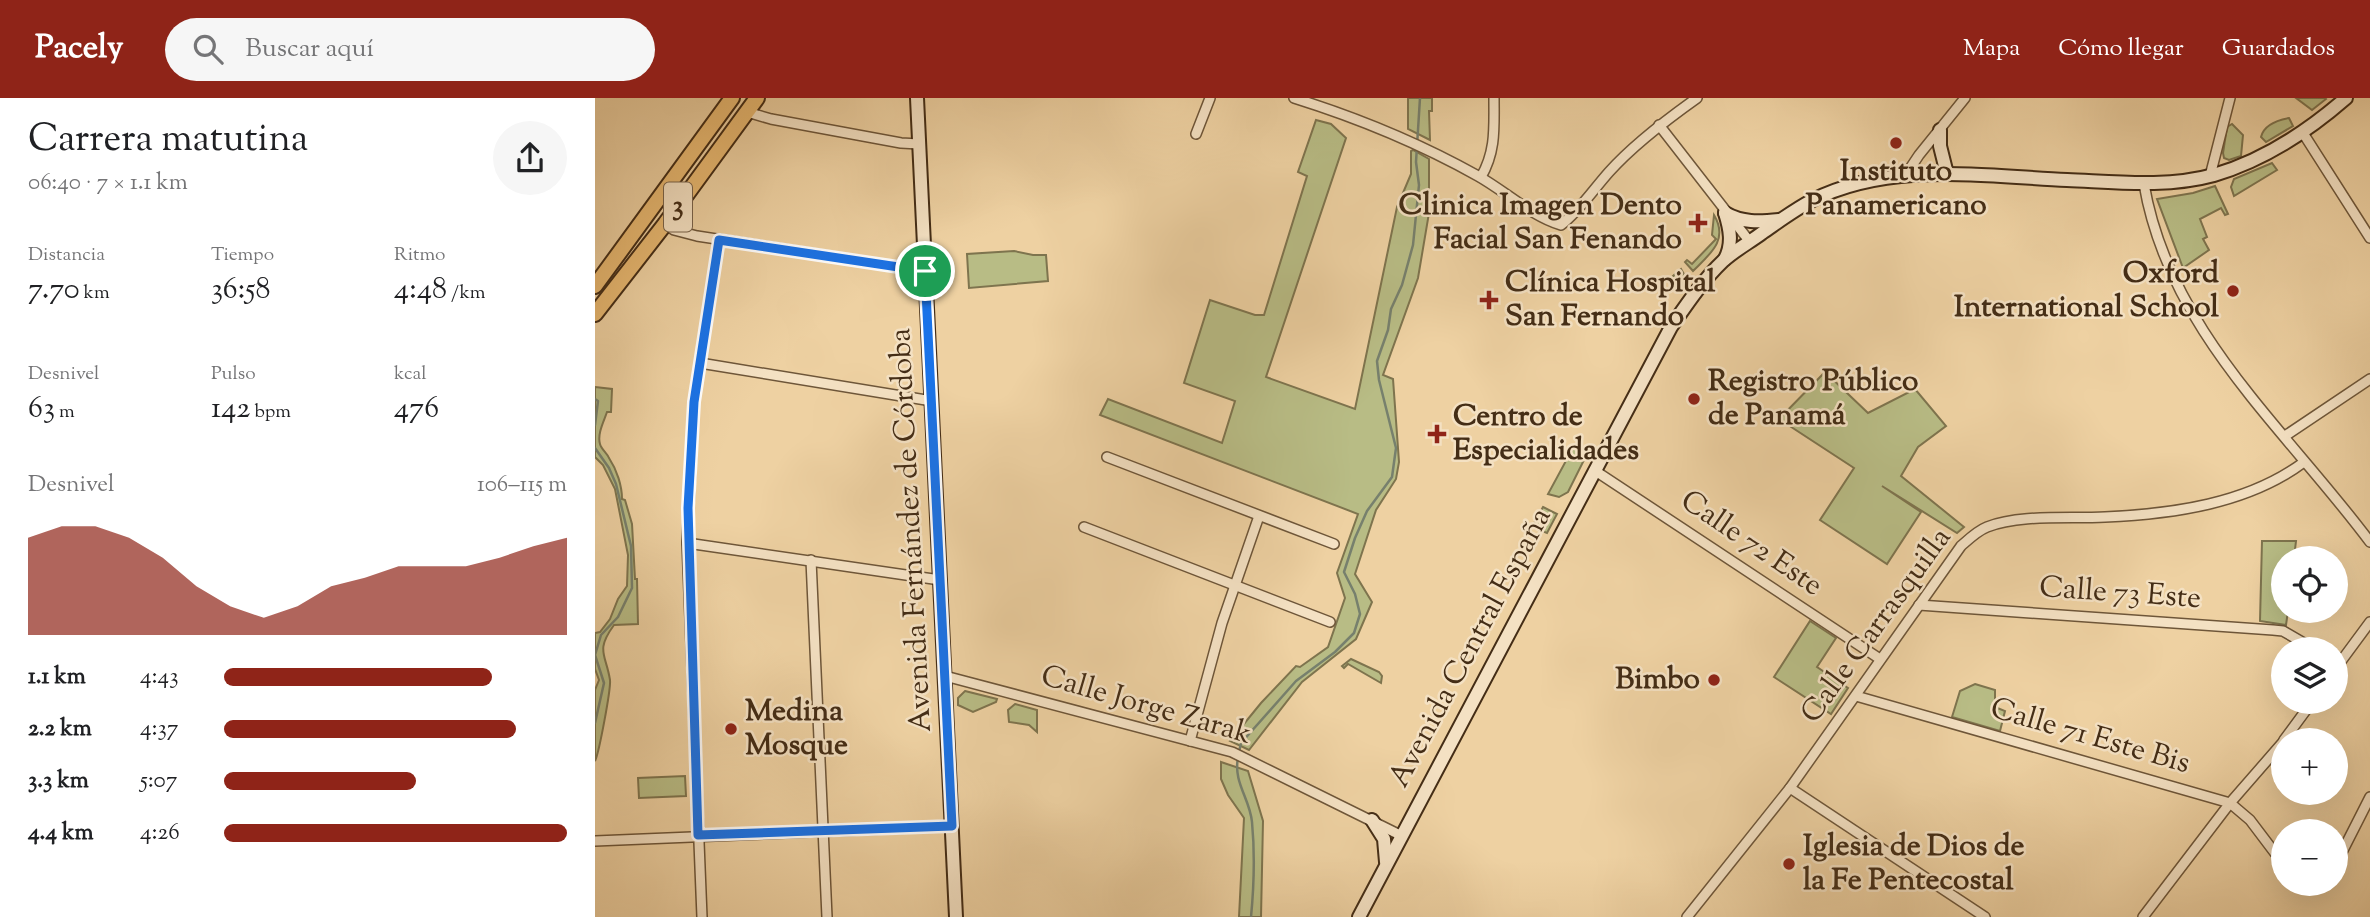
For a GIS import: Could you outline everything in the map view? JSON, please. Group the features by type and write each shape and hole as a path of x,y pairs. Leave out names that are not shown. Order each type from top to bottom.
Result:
{"main road":[{"name":"3","path":"595,286 732,98"},
{"name":"3","path":"595,314 757,98"},
{"name":"Avenida Fernández de Córdoba","path":"917,98 956,917"},
{"name":"Avenida Central España","path":"1359,917 1671,327 1704,282 1725,259 1812,201 1850,186 1905,176 1947,174 2144,184 2210,176 2249,163 2304,133 2346,98"},
{"path":"1940,130 1947,174"},
{"path":"1725,213 1735,219 1748,221 1781,220"},
{"path":"1725,213 1730,237 1730,250 1725,259"},
{"path":"1372,820 1384,839 1385,866"}],"street":[{"path":"1196,134 1209,98"},
{"path":"1294,98 1412,141 1481,177 1553,223 1561,225 1611,170 1659,125 1697,98"},
{"path":"1328,109 1330,98"},
{"path":"1481,177 1490,160 1494,138 1494,98"},
{"path":"1905,176 1965,98"},
{"path":"2210,176 2230,98"},
{"path":"747,112 771,120 919,144"},
{"path":"1659,125 1750,242"},
{"path":"2304,133 2370,237"},
{"path":"2144,184 2157,236 2191,313 2214,348 2304,462 2368,535"},
{"path":"665,224 674,230 719,240 925,271"},
{"path":"702,917 687,543 691,441 719,240"},
{"path":"700,363 932,401"},
{"path":"2285,436 2370,379"},
{"path":"1107,457 1334,544"},
{"name":"Calle Carrasquilla","path":"1687,917 1790,788 1961,545 1986,528 2017,520 2108,517 2208,504 2269,484 2304,462"},
{"name":"Calle 72 Este","path":"1594,470 1880,659"},
{"path":"1190,741 1222,623 1259,516"},
{"path":"1084,527 1330,622"},
{"path":"687,543 940,580"},
{"path":"811,560 827,917"},
{"name":"Calle 73 Este","path":"1919,605 2273,629 2293,637"},
{"path":"2348,651 2370,622"},
{"name":"Calle Jorge Zarak","path":"945,676 1233,752 1402,836"},
{"name":"Calle 71 Este Bis","path":"1856,696 2230,803 2250,820 2271,848"},
{"path":"2143,917 2230,803 2271,756"},
{"path":"1790,788 1985,917"},
{"path":"2348,840 2370,797"},
{"path":"595,841 952,826"}],"green space":[{"path":"1408,98 1432,98 1432,111 1429,111 1430,140 1408,129"},
{"path":"2296,98 2325,98 2326,99 2312,110"},
{"path":"2289,118 2293,126 2266,142 2261,137 2268,126"},
{"path":"1316,120 1331,124 1346,138 1266,377 1355,409 1397,207 1411,174 1413,150 1429,159 1429,213 1418,278 1383,375 1393,379 1399,462 1396,479 1376,510 1355,574 1372,602 1356,639 1302,682 1249,750 1230,741 1296,666 1300,667 1328,647 1345,598 1337,573 1358,514 1100,415 1108,399 1222,443 1235,401 1184,383 1210,300 1255,315 1264,315 1307,176 1298,172"},
{"path":"2232,124 2243,135 2241,156 2229,160 2224,158 2223,153 2227,127"},
{"path":"2272,163 2277,170 2234,196 2231,187 2234,179"},
{"path":"2215,186 2228,214 2225,215 2221,208 2200,219 2207,237 2203,239 2209,250 2183,268 2157,199"},
{"path":"1714,215 1718,224 1718,239 1711,252 1693,271 1685,262 1687,260 1692,264 1716,239 1712,235"},
{"path":"1014,251 1046,255 1048,281 969,288 967,254"},
{"path":"1681,269 1688,281 1683,290 1676,285 1673,276"},
{"path":"1825,372 1868,413 1915,389 1946,426 1918,447 1901,476 1964,527 1957,533 1882,486 1921,512 1887,564 1820,520 1854,468 1779,419"},
{"path":"595,387 612,389 611,412 607,412 599,440 617,473 622,499 625,500 632,524 638,624 614,625 603,647 610,686 595,761 595,690 599,680 595,669 595,633 600,632 610,619 627,586 628,555 615,489 603,465 595,457"},
{"path":"1574,446 1588,452 1568,492 1559,497 1548,494"},
{"path":"1543,507 1557,514 1547,533 1532,527"},
{"path":"2262,541 2296,541 2295,546 2271,546 2271,623 2260,621"},
{"path":"1810,621 1836,638 1817,667 1848,688 1831,714 1774,677"},
{"path":"1351,659 1379,672 1382,676 1381,683 1348,664 1344,668 1342,666"},
{"path":"1975,684 1995,690 1995,707 2005,711 2000,731 1952,717 1960,691"},
{"path":"965,691 997,699 996,702 973,712 958,705 958,698"},
{"path":"1015,704 1037,710 1037,732 1029,725 1009,722 1008,710"},
{"path":"1221,762 1248,771 1263,821 1261,917 1239,917 1244,818 1221,779"},
{"path":"685,776 686,796 639,798 638,778"}],"waterway":[{"path":"1239,752 1241,743 1296,681 1335,652 1354,633 1360,614 1355,594 1344,572 1367,511 1392,477 1396,448 1377,361 1413,245 1419,185 1416,162 1420,98"},
{"path":"595,399 598,401 595,425"},
{"path":"595,448 616,484 631,546 632,588 618,617 601,635 595,655 604,683 595,723"},
{"path":"1238,758 1238,775 1252,822 1254,846 1251,917"}],"place":[{"name":"Instituto Panamericano","path":"1896,143"},
{"name":"Clinica Imagen Dento Facial San Fenando","path":"1698,223"},
{"name":"Oxford International School","path":"2233,291"},
{"name":"Clínica Hospital San Fernando","path":"1489,300"},
{"name":"Registro Público de Panamá","path":"1694,399"},
{"name":"Centro de Especialidades","path":"1437,434"},
{"name":"Bimbo","path":"1714,680"},
{"name":"Medina Mosque","path":"731,729"},
{"name":"Iglesia de Dios de la Fe Pentecostal","path":"1789,864"}],"route":[{"path":"719,240 925,271 952,826 698,835 688,508 694,402 719,240"}]}
